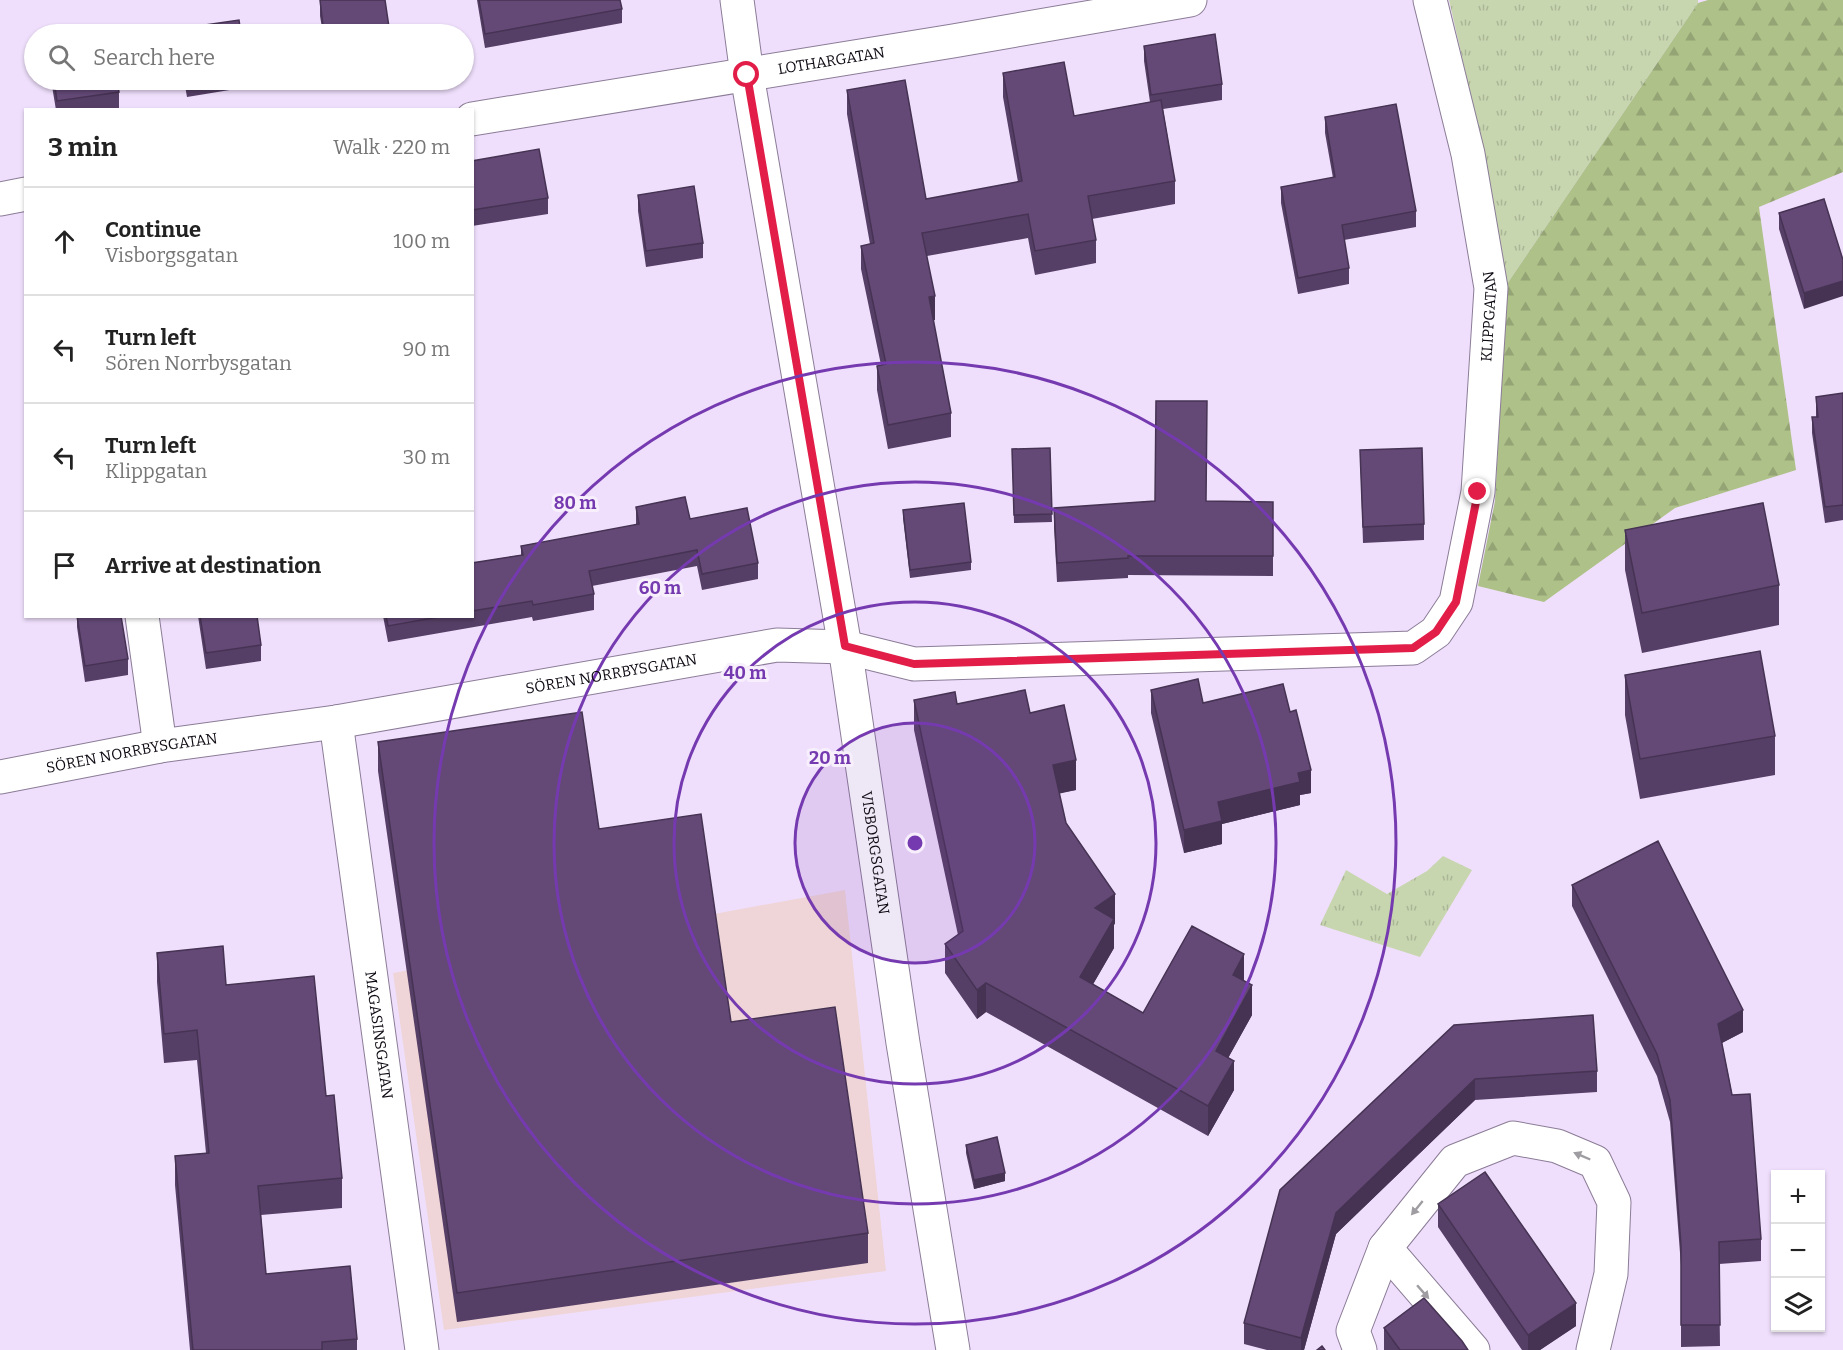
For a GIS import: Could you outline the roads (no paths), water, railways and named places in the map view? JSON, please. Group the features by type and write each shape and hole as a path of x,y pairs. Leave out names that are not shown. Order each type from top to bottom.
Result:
{"street":[{"name":"VISBORGSGATAN","path":"737,0 747,75 845,646 903,1043 953,1350"},
{"name":"LOTHARGATAN","path":"474,119 1190,0"},
{"name":"KLIPPGATAN","path":"1430,0 1468,154 1491,288 1478,492 1456,602 1436,632"},
{"path":"0,199 24,194"},
{"path":"142,618 160,746"},
{"name":"SÖREN NORRBYSGATAN","path":"0,777 160,746 336,722 777,645 845,646 914,664 1413,648 1436,632"},
{"name":"MAGASINSGATAN","path":"336,722 422,1350"},
{"path":"1360,1350 1353,1331 1385,1248 1455,1161 1514,1138 1557,1146 1595,1162 1614,1202 1611,1274 1593,1350"},
{"path":"1385,1248 1473,1350"}]}
